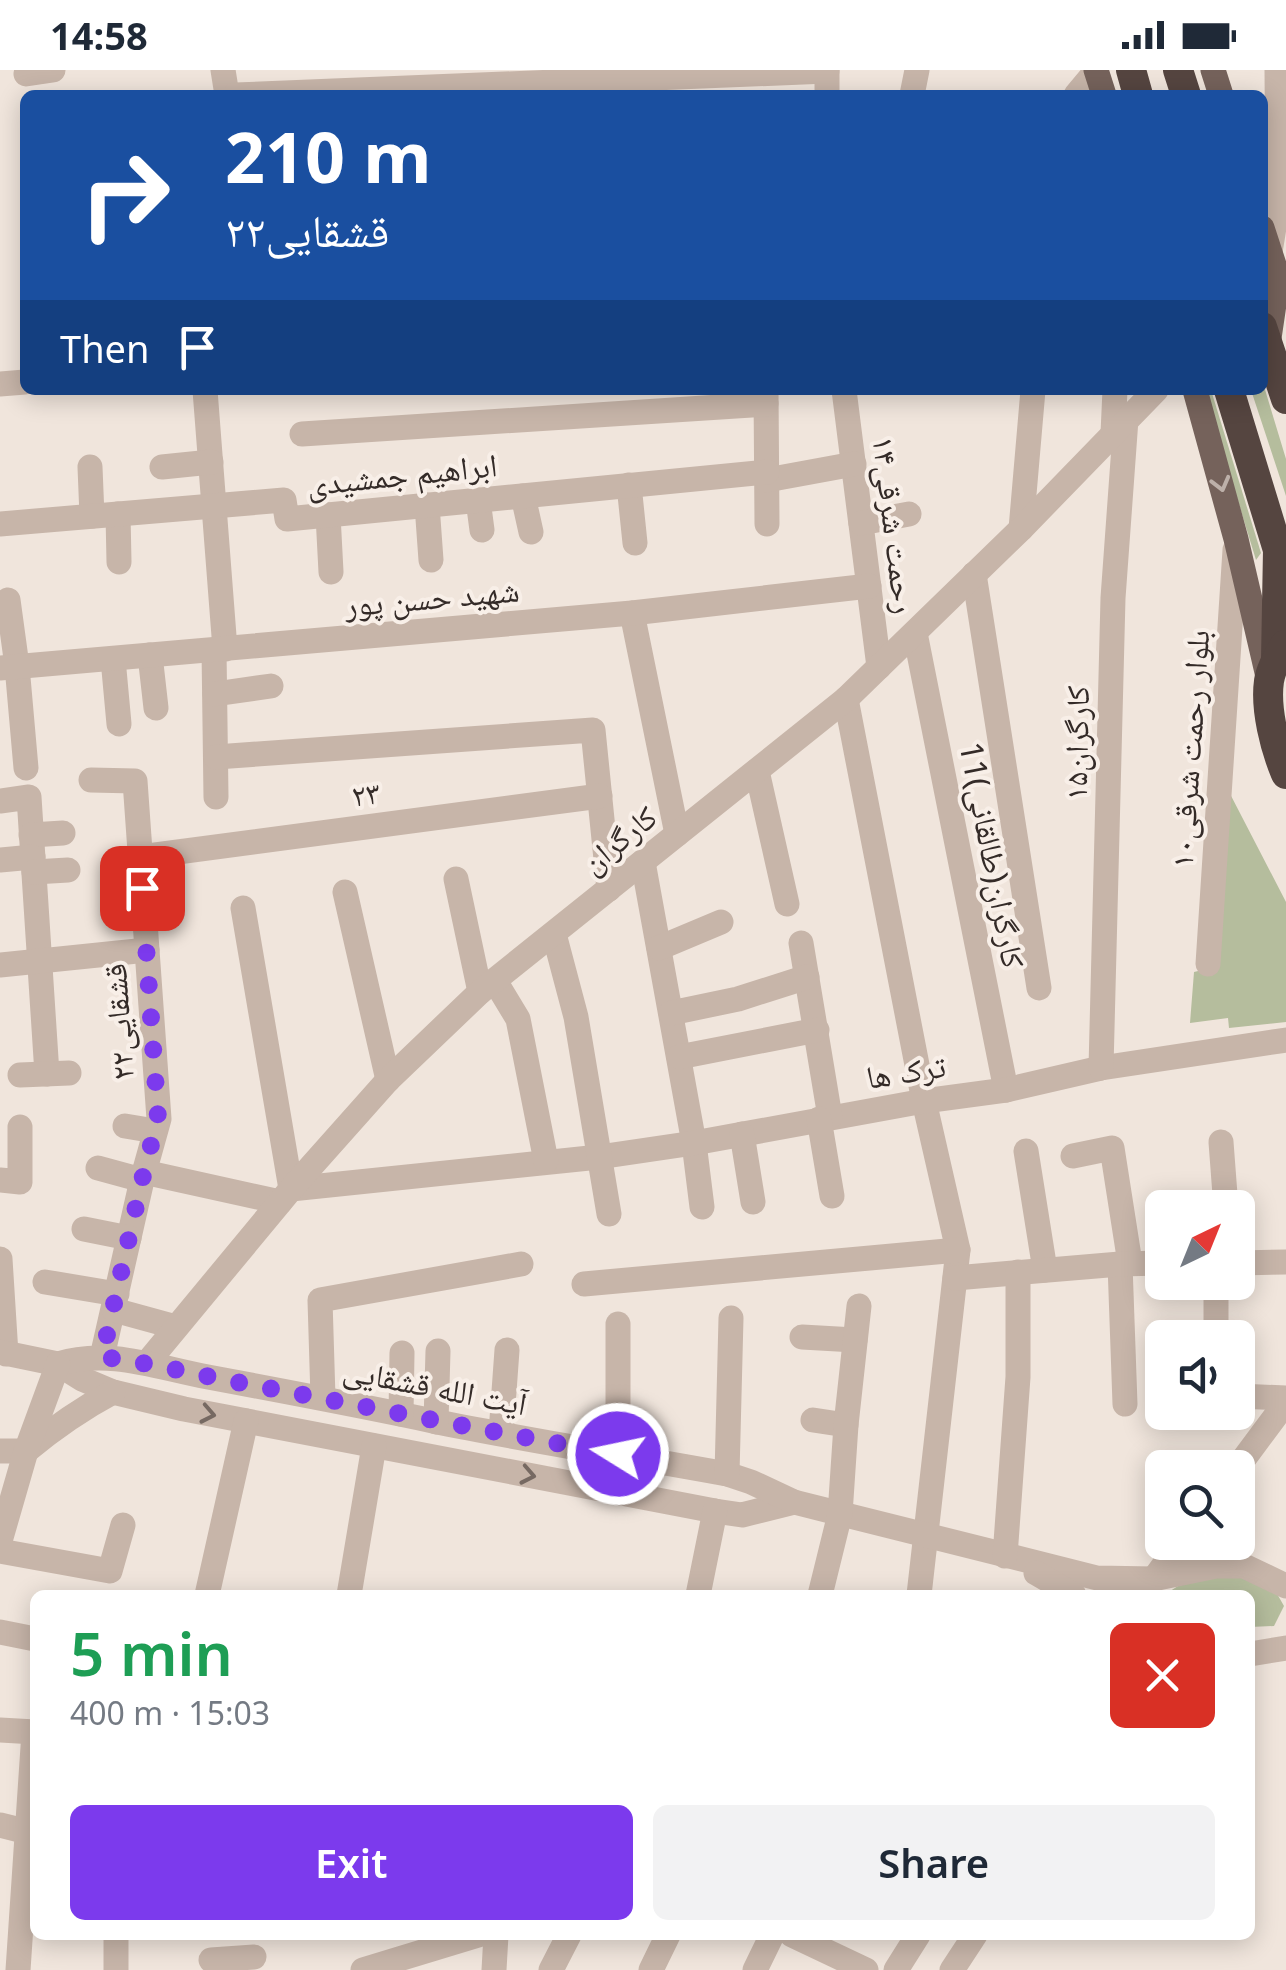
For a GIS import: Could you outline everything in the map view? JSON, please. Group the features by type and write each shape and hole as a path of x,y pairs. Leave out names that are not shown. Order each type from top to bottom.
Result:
{"highway":[{"path":"1268,345 1286,399"},
{"path":"1231,395 1280,534 1272,728 1286,774"}],"main road":[{"path":"1268,310 1274,257"},
{"path":"1196,395 1236,540 1277,661"}],"street":[{"path":"27,80 54,70"},
{"path":"1080,90 1096,70"},
{"path":"1274,257 1282,202 1270,108 1277,70"},
{"path":"420,90 827,79"},
{"path":"205,395 220,650 215,694 216,797"},
{"name":"۱۴رحمت شرقی","path":"845,395 879,667"},
{"path":"1021,528 1033,395"},
{"name":"۱۵کارگران","path":"1101,1068 1120,426 1116,395"},
{"name":"کارگران","path":"148,1363 285,1195 388,1080 488,986 846,699 1151,395"},
{"path":"302,434 766,397 767,524"},
{"path":"162,467 211,462"},
{"name":"ابراهیم جمشیدی","path":"0,524 284,500 286,519 629,485 767,476 854,464"},
{"path":"90,467 92,516"},
{"path":"629,485 635,543"},
{"path":"523,496 531,532"},
{"path":"478,500 482,530"},
{"path":"428,505 430,560"},
{"path":"118,514 120,562"},
{"path":"328,514 331,572"},
{"path":"861,523 910,514"},
{"name":"۱۰بلوار رحمت شرقی","path":"1208,964 1236,540"},
{"path":"974,574 1039,988"},
{"name":"شهید حسن پور","path":"8,667 632,613 869,586"},
{"path":"8,600 8,667 26,768"},
{"path":"632,613 677,834"},
{"name":"11کارگران(طالقانی)","path":"915,633 1006,1090"},
{"path":"150,656 156,708"},
{"path":"114,659 119,724"},
{"path":"215,694 271,686"},
{"path":"846,699 924,1101 958,1250 920,1590"},
{"path":"216,757 593,730 609,889"},
{"path":"756,771 787,904"},
{"name":"۲۲قشقایی","path":"91,780 134,781 158,1118 102,1357"},
{"name":"۲۳","path":"140,856 600,796"},
{"path":"0,801 29,797 39,961 58,1074 20,1075"},
{"path":"0,860 32,855 64,833"},
{"path":"32,855 68,870"},
{"path":"643,862 702,1207"},
{"path":"456,879 488,986 518,1019 546,1161"},
{"path":"346,892 388,1080"},
{"path":"243,908 285,1195"},
{"path":"660,948 721,922"},
{"path":"554,934 576,1017 608,1214"},
{"path":"801,943 816,1030 832,1196"},
{"path":"0,965 146,950"},
{"path":"671,1012 738,999 807,977"},
{"path":"679,1057 816,1030"},
{"name":"ترک ها","path":"98,1168 285,1195 694,1144 825,1118 1006,1090 1101,1068 1280,1041"},
{"path":"125,1126 155,1132"},
{"path":"10,1181 20,1127"},
{"path":"742,1134 752,1202"},
{"path":"1221,1142 1225,1190"},
{"path":"1074,1156 1112,1148 1125,1263 1126,1404"},
{"path":"1026,1152 1045,1270"},
{"path":"84,1229 129,1238"},
{"path":"584,1284 958,1250"},
{"path":"0,1258 3,1353"},
{"path":"1255,1262 1286,1262"},
{"path":"955,1278 1145,1263"},
{"path":"323,1398 320,1300 521,1264"},
{"path":"1018,1272 1018,1377 1006,1556 1065,1590"},
{"path":"45,1282 116,1302 176,1327"},
{"path":"821,1590 840,1514 859,1306"},
{"path":"726,1474 731,1318"},
{"path":"618,1324 618,1454"},
{"path":"802,1337 856,1340"},
{"path":"501,1434 507,1350"},
{"path":"436,1422 438,1351"},
{"name":"آیت الله قشقایی","path":"3,1353 58,1364 114,1392 715,1511 742,1515 794,1502"},
{"path":"401,1414 402,1354"},
{"name":"آیت الله قشقایی","path":"58,1364 76,1358 102,1357 148,1363 436,1422 726,1474 794,1502 1097,1578 1148,1587 1216,1566 1244,1566 1286,1586"},
{"path":"0,1541 26,1451 58,1364"},
{"path":"0,1452 26,1451 85,1406 114,1392"},
{"path":"1255,1397 1286,1400"},
{"path":"1250,1450 1286,1400"},
{"path":"813,1420 846,1424"},
{"path":"207,1590 246,1421"},
{"path":"350,1590 374,1446"},
{"path":"699,1590 715,1511"},
{"path":"0,1551 110,1571 123,1525"},
{"path":"1148,1587 1168,1560"},
{"path":"0,1632 30,1638"},
{"path":"0,1730 30,1732"},
{"path":"18,1970 30,1803"},
{"path":"0,1825 28,1832"},
{"path":"116,1940 116,1970"},
{"path":"363,1970 420,1962 467,1940"},
{"path":"494,1970 496,1940"},
{"path":"551,1970 566,1940"},
{"path":"650,1970 665,1940"},
{"path":"755,1970 770,1940"},
{"path":"803,1940 866,1970"},
{"path":"896,1970 915,1940"},
{"path":"952,1970 972,1940"},
{"path":"211,1960 253,1954"}],"green space":[{"path":"1206,395 1213,395 1261,553 1256,560"},
{"path":"1253,395 1267,395 1286,459 1286,496"},
{"path":"1227,788 1286,902 1286,1022 1229,1028 1228,1018 1190,1023 1194,972 1219,966"},
{"path":"1228,1571 1276,1592 1284,1606 1274,1626 1255,1627 1255,1590 1173,1590 1203,1576"}],"route":[{"path":"142,888 158,1118 102,1357 618,1454"}]}
